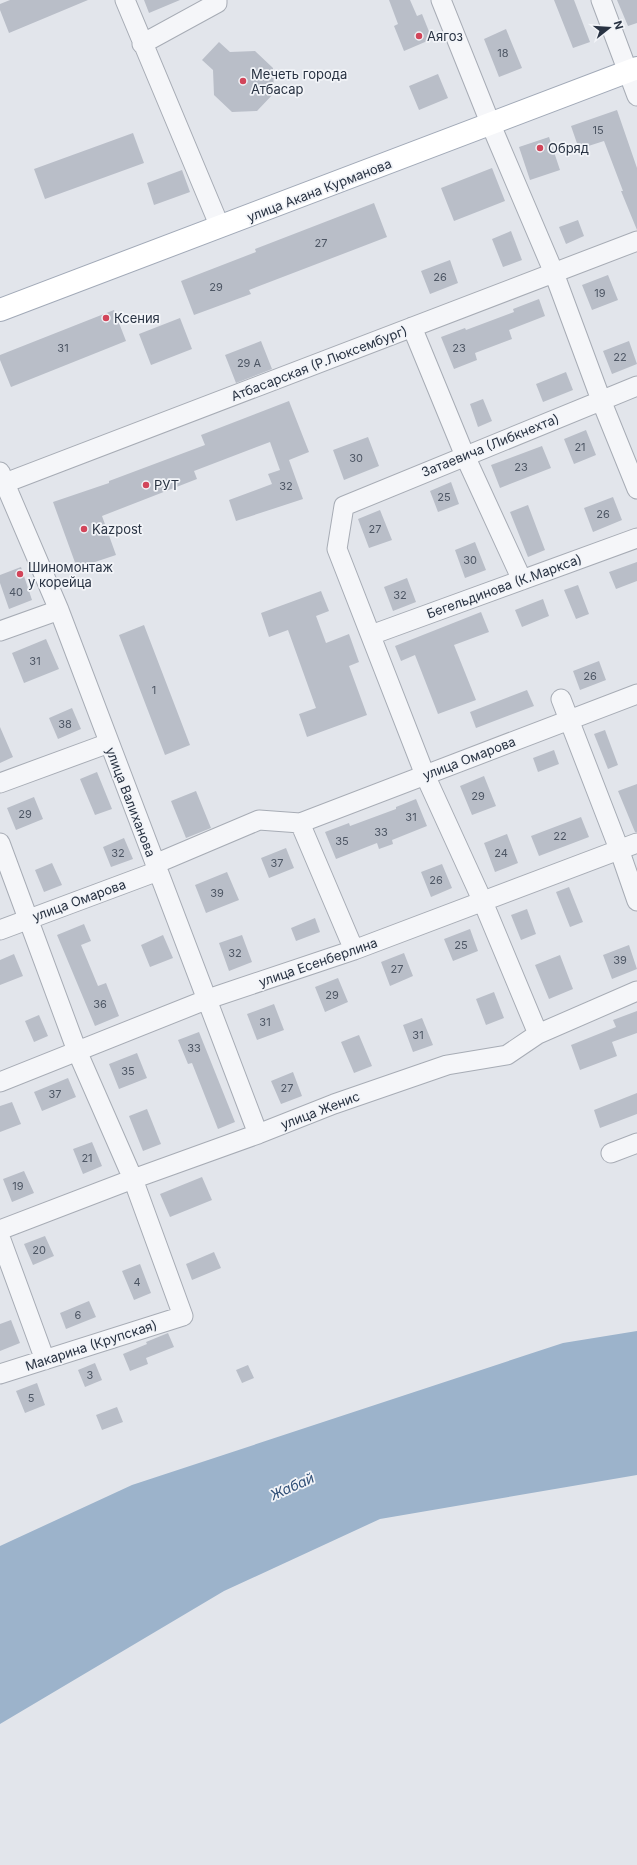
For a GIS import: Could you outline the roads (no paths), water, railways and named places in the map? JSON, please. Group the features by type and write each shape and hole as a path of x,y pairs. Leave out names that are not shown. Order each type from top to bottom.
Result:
{"main road":[{"name":"улица Акана Курманова","path":"0,310 632,70"}],"street":[{"path":"124,0 220,227"},
{"path":"142,44 218,3 217,0"},
{"path":"441,0 491,124 554,273 601,400 637,489"},
{"path":"601,0 632,70 637,96"},
{"name":"Атбасарская (Р.Люксембург)","path":"2,480 412,327 637,241"},
{"path":"412,327 465,456 522,580"},
{"name":"Затаевича (Либкнехта)","path":"371,634 337,550 344,506 637,386"},
{"name":"улица Валиханова","path":"2,480 59,610 258,1134"},
{"name":"Бегельдинова (К.Маркса)","path":"371,634 637,538"},
{"path":"0,632 59,610"},
{"path":"371,634 425,775 483,902 538,1034"},
{"name":"улица Омарова","path":"0,930 157,868 259,820 300,823 637,694"},
{"path":"561,699 619,849 637,901"},
{"path":"0,783 109,743"},
{"path":"300,823 354,950"},
{"path":"0,843 77,1051 133,1179"},
{"name":"улица Есенберлина","path":"0,1082 208,1000 354,950 637,843"},
{"name":"улица Женис","path":"0,1230 133,1179 258,1134 334,1104 447,1065 507,1055 538,1034 637,991"},
{"path":"611,1153 637,1143"},
{"name":"Макарина (Крупская)","path":"0,1374 183,1316 133,1179"},
{"path":"0,1237 45,1360"}],"water":[{"name":"Жабай","path":"637,1331 637,1475 380,1519 224,1591 0,1724 0,1546 132,1485 563,1343"}],"place":[{"name":"Аягоз","path":"419,36"},
{"name":"Мечеть города Атбасар","path":"243,81"},
{"name":"Обряд","path":"540,148"},
{"name":"Ксения","path":"106,318"},
{"name":"РУТ","path":"146,485"},
{"name":"Kazpost","path":"84,529"},
{"name":"Шиномонтаж у корейца","path":"20,574"}]}
